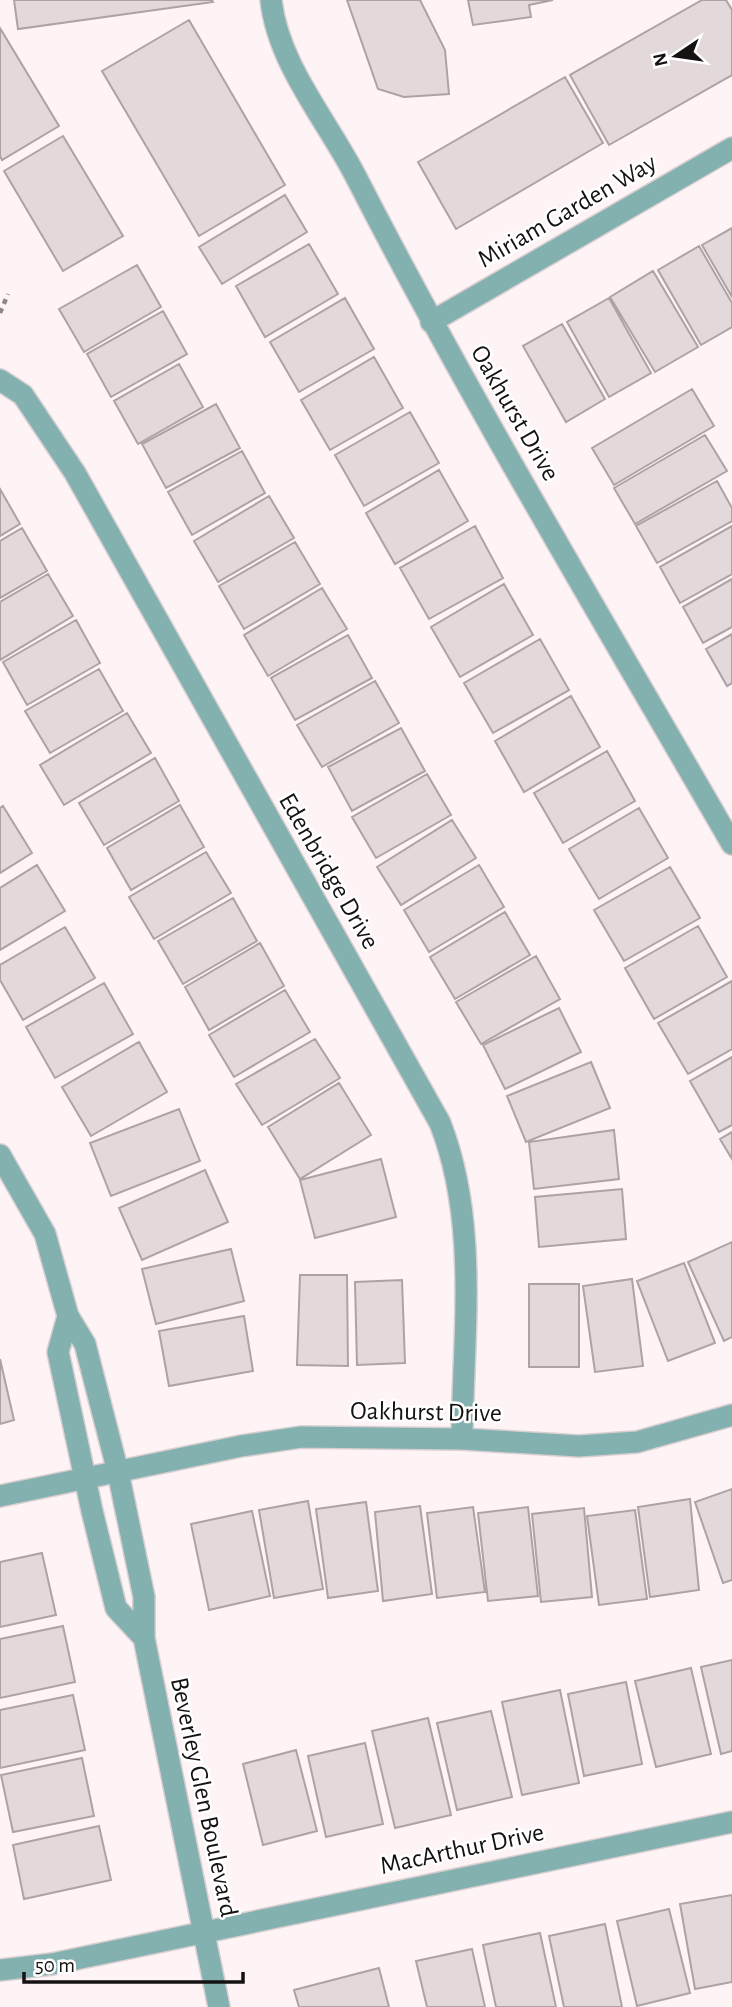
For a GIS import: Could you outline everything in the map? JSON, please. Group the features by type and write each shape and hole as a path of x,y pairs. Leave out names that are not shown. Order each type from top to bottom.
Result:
{"street":[{"name":"Oakhurst Drive","path":"271,0 273,17 292,66 348,162 431,322 732,844"},
{"name":"Miriam Garden Way","path":"431,322 732,148"},
{"name":"Edenbridge Drive","path":"0,380 23,395 75,473 440,1123 449,1147 459,1190 466,1247 462,1439"},
{"name":"Beverley Glen Boulevard","path":"0,1155 45,1234 68,1316 85,1344 118,1472 144,1597 144,1638 219,2007"},
{"path":"68,1316 58,1352 85,1478 116,1608 144,1638"},
{"name":"Oakhurst Drive","path":"0,1496 241,1446 301,1437 462,1439 579,1446 637,1442 732,1415"},
{"name":"MacArthur Drive","path":"0,1970 52,1964 732,1822"}],"path":[{"path":"0,313 8,294"}],"building":[{"path":"14,0 212,0 213,2 18,29"},
{"path":"347,0 420,0 445,50 449,94 404,97 378,89"},
{"path":"468,0 553,0 529,5 531,17 473,25"},
{"path":"702,0 726,0 732,10 732,75 609,145 570,75"},
{"path":"189,20 285,185 199,236 102,71"},
{"path":"0,28 59,126 2,160 0,156"},
{"path":"565,77 603,143 456,229 418,162"},
{"path":"63,136 123,236 63,271 4,171"},
{"path":"285,195 307,232 222,284 199,247"},
{"path":"732,228 732,297 702,245"},
{"path":"309,244 338,294 265,337 236,286"},
{"path":"699,246 732,303 732,327 701,345 658,270"},
{"path":"137,265 161,307 84,352 59,309"},
{"path":"653,271 698,347 655,372 610,297"},
{"path":"345,298 374,349 299,392 270,342"},
{"path":"609,298 651,373 609,397 567,322"},
{"path":"163,311 187,354 111,397 87,354"},
{"path":"562,324 605,399 566,422 523,346"},
{"path":"374,357 403,408 330,450 301,400"},
{"path":"179,364 203,407 138,444 114,401"},
{"path":"692,389 714,426 614,485 592,448"},
{"path":"216,404 240,448 166,488 142,444"},
{"path":"410,412 439,463 364,506 335,455"},
{"path":"705,435 727,471 635,524 614,488"},
{"path":"242,451 265,493 192,535 168,492"},
{"path":"439,470 468,521 395,564 366,513"},
{"path":"717,481 732,508 732,521 657,563 636,526"},
{"path":"0,489 20,524 0,536"},
{"path":"269,496 294,538 218,582 194,541"},
{"path":"475,526 503,578 429,619 400,568"},
{"path":"732,526 732,574 680,603 660,567"},
{"path":"22,528 47,571 0,598 0,541"},
{"path":"295,542 320,584 244,629 219,586"},
{"path":"48,574 73,616 0,660 0,602"},
{"path":"732,579 732,627 703,643 683,607"},
{"path":"504,584 533,635 460,677 431,627"},
{"path":"322,588 347,629 268,676 244,635"},
{"path":"76,620 100,663 27,705 3,662"},
{"path":"732,634 732,683 727,686 706,649"},
{"path":"348,635 372,678 295,720 271,678"},
{"path":"540,639 569,690 493,733 464,683"},
{"path":"99,669 123,711 50,753 25,711"},
{"path":"375,681 399,723 322,767 297,725"},
{"path":"571,696 600,747 524,792 495,741"},
{"path":"127,713 151,753 64,805 40,765"},
{"path":"401,728 425,771 352,811 328,767"},
{"path":"607,751 635,801 563,843 534,793"},
{"path":"155,758 179,801 104,845 79,803"},
{"path":"427,774 451,815 376,858 352,817"},
{"path":"180,805 204,847 131,890 107,848"},
{"path":"3,806 32,853 0,873 0,808"},
{"path":"639,808 668,858 599,899 569,849"},
{"path":"452,820 476,858 401,905 377,867"},
{"path":"206,852 231,893 154,939 129,897"},
{"path":"37,865 65,911 0,950 0,888"},
{"path":"479,865 504,907 429,952 404,910"},
{"path":"670,867 700,918 624,961 594,910"},
{"path":"233,898 257,941 183,984 158,941"},
{"path":"505,912 530,955 455,999 430,957"},
{"path":"698,926 727,977 654,1019 625,968"},
{"path":"65,927 95,978 23,1020 0,980 0,965"},
{"path":"260,943 284,986 209,1030 185,987"},
{"path":"536,956 560,999 481,1044 456,1002"},
{"path":"732,981 732,1049 688,1074 658,1023"},
{"path":"104,983 133,1034 55,1078 26,1027"},
{"path":"285,990 310,1032 234,1077 209,1035"},
{"path":"559,1008 581,1052 505,1089 483,1045"},
{"path":"315,1039 340,1078 262,1125 236,1084"},
{"path":"139,1042 167,1092 91,1136 62,1087"},
{"path":"732,1057 732,1125 719,1132 690,1081"},
{"path":"591,1062 610,1108 526,1142 507,1096"},
{"path":"339,1083 371,1135 300,1179 268,1127"},
{"path":"179,1109 200,1161 111,1196 90,1143"},
{"path":"614,1130 619,1179 534,1189 529,1142"},
{"path":"732,1132 732,1159 720,1139"},
{"path":"381,1159 396,1217 315,1238 300,1180"},
{"path":"205,1170 228,1222 142,1260 119,1208"},
{"path":"622,1189 626,1239 539,1247 535,1197"},
{"path":"732,1242 732,1337 724,1341 688,1262"},
{"path":"231,1249 244,1301 156,1324 142,1269"},
{"path":"684,1263 715,1343 668,1361 637,1281"},
{"path":"300,1275 347,1275 348,1366 297,1365"},
{"path":"632,1279 643,1366 595,1372 583,1286"},
{"path":"402,1280 405,1363 357,1365 355,1282"},
{"path":"529,1284 579,1284 579,1367 529,1367"},
{"path":"244,1316 253,1371 169,1386 159,1331"},
{"path":"0,1359 14,1420 0,1424"},
{"path":"732,1489 732,1580 723,1583 695,1502"},
{"path":"690,1499 699,1590 650,1597 638,1507"},
{"path":"308,1501 323,1589 274,1598 259,1510"},
{"path":"366,1502 378,1591 328,1598 316,1509"},
{"path":"420,1506 432,1594 383,1601 375,1512"},
{"path":"473,1507 485,1592 437,1598 427,1513"},
{"path":"528,1507 538,1596 488,1601 478,1513"},
{"path":"584,1508 592,1597 541,1602 532,1514"},
{"path":"635,1510 647,1599 599,1605 587,1516"},
{"path":"252,1511 270,1596 209,1610 191,1524"},
{"path":"42,1553 56,1615 0,1627 0,1562"},
{"path":"63,1626 75,1682 0,1698 0,1639"},
{"path":"732,1660 732,1751 721,1754 701,1667"},
{"path":"691,1668 711,1754 656,1767 635,1681"},
{"path":"626,1682 642,1764 584,1776 568,1694"},
{"path":"560,1690 579,1783 522,1795 502,1702"},
{"path":"73,1695 85,1750 0,1768 0,1710"},
{"path":"491,1711 512,1797 457,1810 437,1723"},
{"path":"428,1718 451,1815 395,1828 372,1731"},
{"path":"365,1743 383,1824 326,1837 308,1756"},
{"path":"296,1750 317,1831 263,1845 243,1764"},
{"path":"82,1758 94,1816 13,1832 1,1775"},
{"path":"99,1826 111,1880 24,1899 13,1845"},
{"path":"732,1895 732,1982 695,1989 680,1904"},
{"path":"669,1909 690,1993 637,2006 617,1921"},
{"path":"605,1924 622,2007 564,2007 549,1936"},
{"path":"540,1933 556,2007 496,2007 483,1945"},
{"path":"472,1949 485,2007 427,2007 416,1961"},
{"path":"379,1968 389,2007 299,2007 294,1990"}]}
